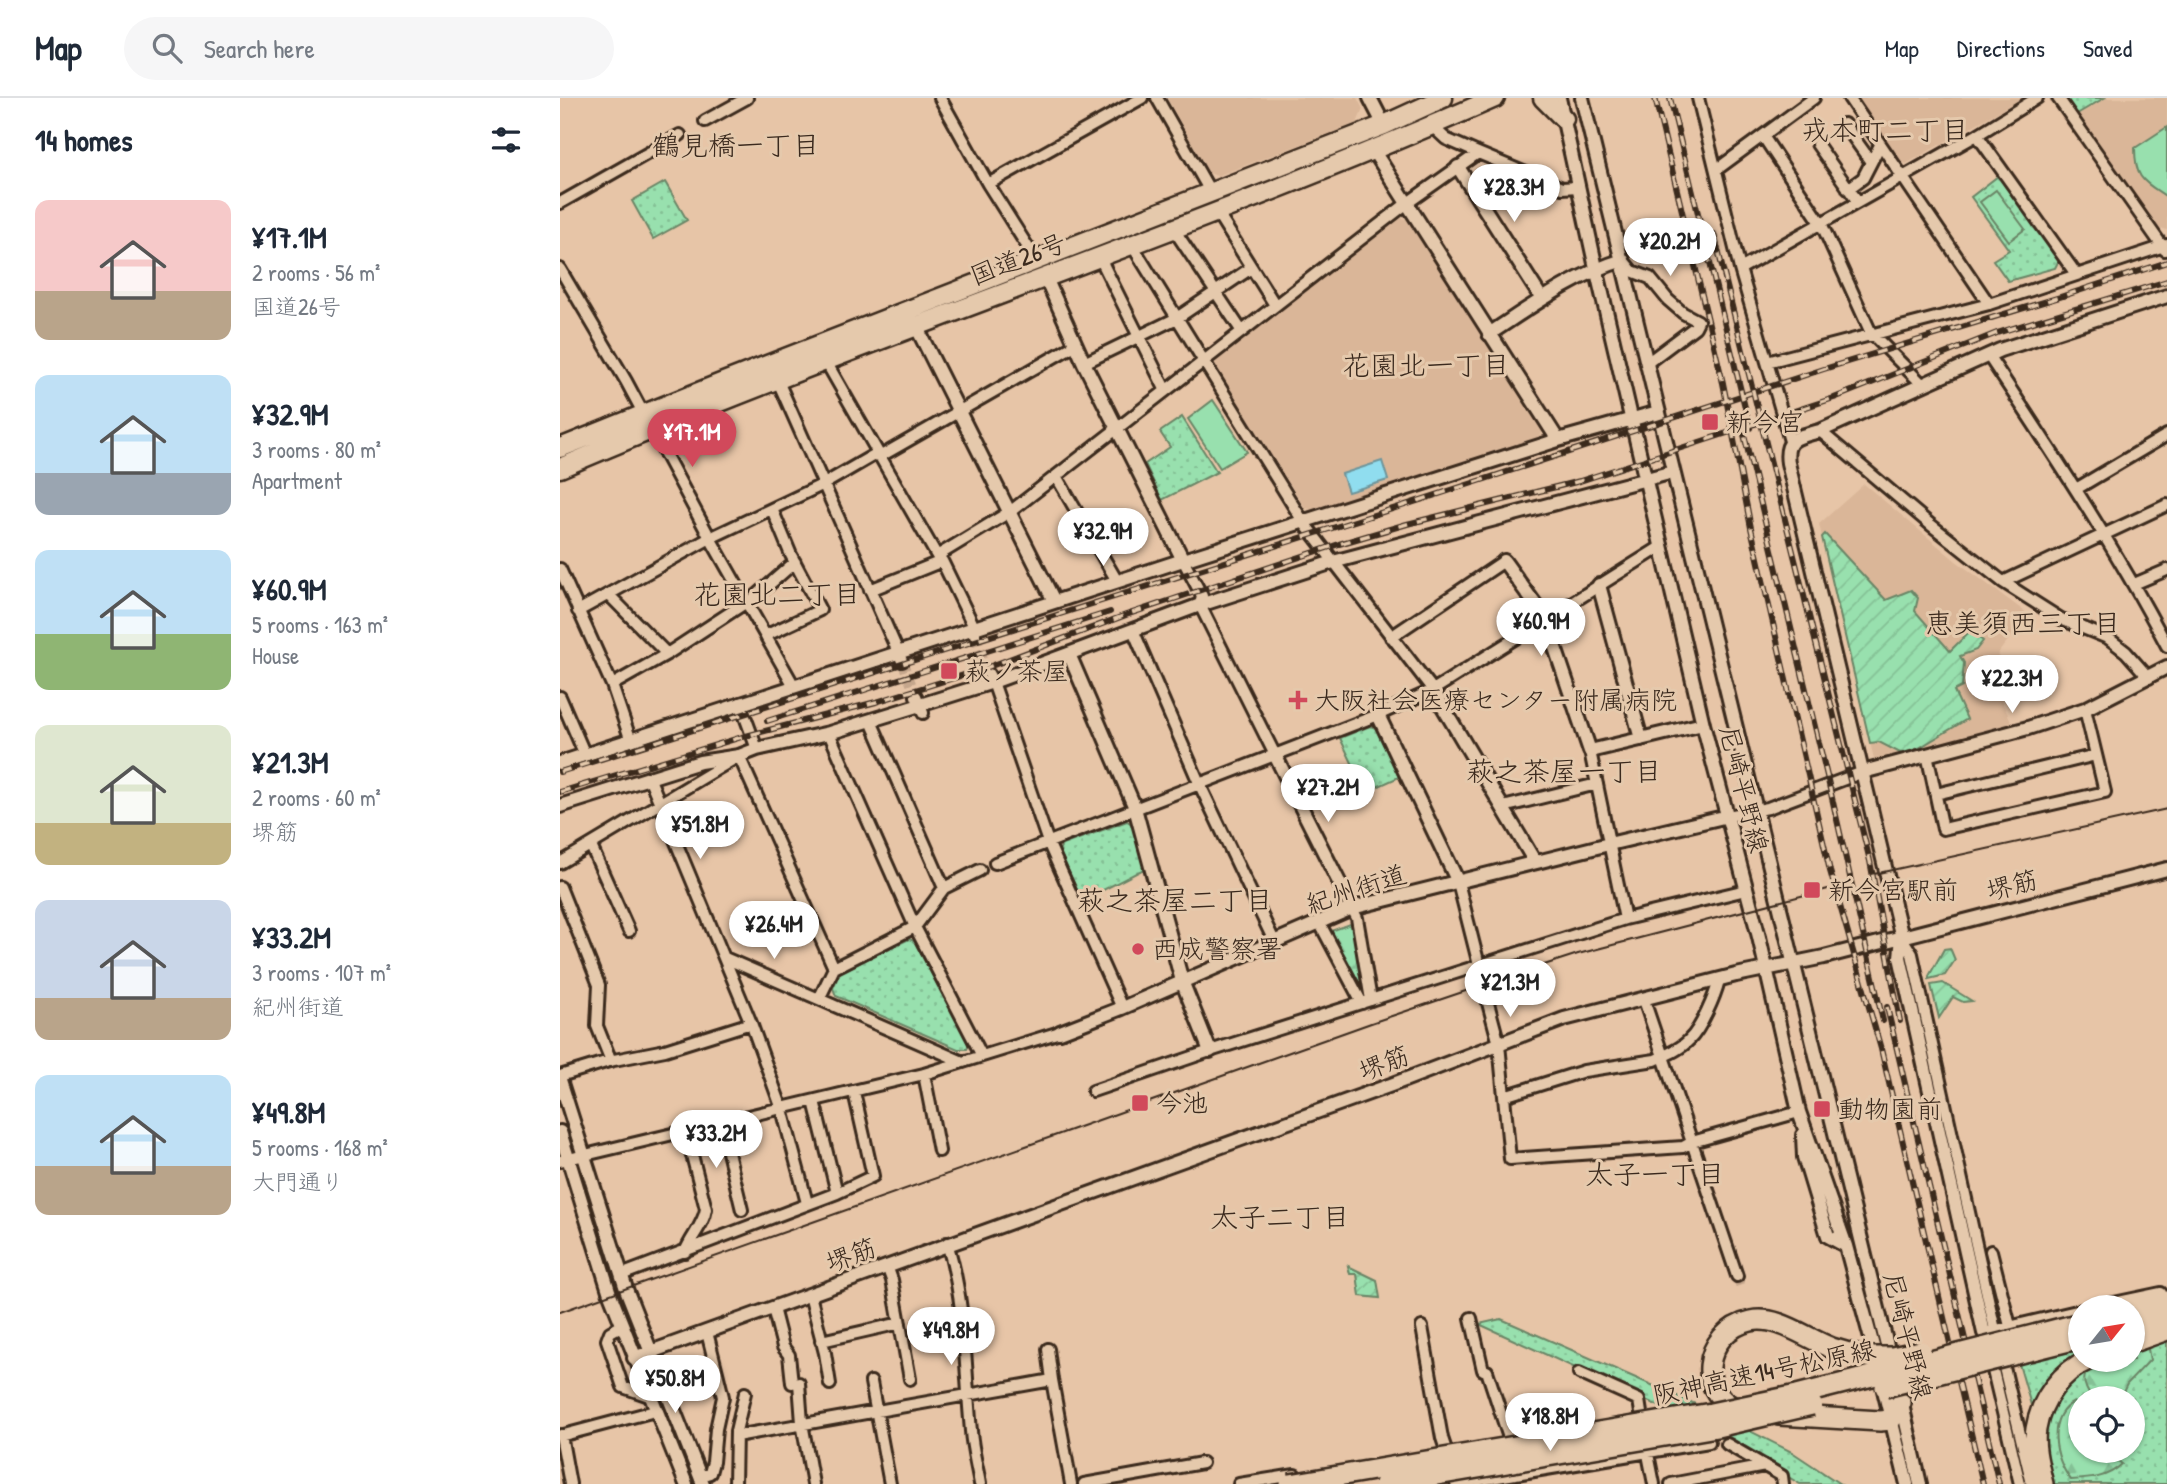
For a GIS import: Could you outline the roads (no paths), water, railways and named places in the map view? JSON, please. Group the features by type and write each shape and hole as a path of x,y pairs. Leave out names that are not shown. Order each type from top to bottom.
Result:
{"highway":[{"name":"国道26号","path":"560,468 647,421 1036,260 1384,125 1443,98"},
{"name":"国道26号","path":"560,448 778,379 1132,245 1373,150 1495,98"},
{"path":"1543,98 1564,119"},
{"path":"2146,1307 2167,1301"},
{"path":"2146,1322 2167,1317"},
{"path":"1896,1412 1795,1416 1743,1411 1726,1405 1716,1393 1710,1379 1712,1356 1720,1339 1733,1328 1751,1321 1763,1320 1832,1348 1863,1357 1892,1357 2054,1322 2068,1323"},
{"name":"阪神高速14号松原線","path":"1290,1484 1711,1413 1797,1395 2068,1326"},
{"path":"2146,1337 2167,1330"},
{"name":"阪神高速14号松原線","path":"1384,1484 1717,1427 2068,1341"},
{"path":"2043,1484 2038,1463 2036,1430 2046,1398 2061,1379 2071,1372"}],"street":[{"path":"705,121 747,98"},
{"path":"940,98 988,184 1036,260"},
{"path":"988,184 1142,98"},
{"path":"1157,98 1211,193"},
{"path":"1370,98 1384,125"},
{"name":"尼崎平野線","path":"1559,98 1703,724 1804,1128 1804,1157 1828,1236 1846,1246 1896,1412 1912,1483"},
{"name":"尼崎平野線","path":"1582,98 1794,963 1912,1483"},
{"path":"1698,98 1740,269 1790,442 1788,463 1902,938 1900,957 1990,1331 2032,1484"},
{"path":"1716,170 1814,98"},
{"path":"1849,98 1989,304"},
{"path":"1740,269 1977,135 2037,98"},
{"path":"1767,362 1989,304 2076,274 2165,248 2058,98"},
{"path":"1844,124 1871,162"},
{"path":"1432,126 1446,139 1478,153 1562,188 1578,187"},
{"path":"560,203 680,135"},
{"path":"1977,135 2076,274"},
{"path":"1763,136 1821,223 1871,333 1922,384"},
{"path":"1817,144 1858,202"},
{"path":"1848,189 1863,178 1880,145"},
{"path":"1373,150 1558,440"},
{"path":"870,590 939,558 1011,511 1241,330 1406,204 1478,153"},
{"path":"1458,167 1542,299"},
{"path":"1216,211 1275,305"},
{"path":"1173,228 1241,330"},
{"path":"1132,245 1304,523 1433,690 1535,862"},
{"path":"1099,256 1165,389"},
{"path":"1489,334 1596,268 1623,260 1632,271 1650,278 1683,313 1698,321 1695,327 1647,363"},
{"path":"1084,363 1177,318 1251,268"},
{"path":"560,269 794,686"},
{"path":"1045,276 1075,345 1202,596 1200,606 1357,918 1366,1002"},
{"path":"1790,442 1988,355 2167,296"},
{"path":"916,326 1054,601"},
{"path":"578,611 610,596 710,538 824,484 874,455 881,456 1075,345"},
{"path":"1988,355 2076,489 2134,584 2167,646"},
{"path":"825,360 939,558 975,632"},
{"path":"778,379 900,657"},
{"path":"560,763 794,686 900,657 975,632 1054,601 1558,440 1658,412"},
{"path":"1820,431 2003,582 2061,619 2108,638 2126,652 2149,678"},
{"path":"2076,489 2167,435"},
{"path":"560,863 739,756 757,749 871,721 1333,562 1672,472"},
{"path":"1056,476 1117,581"},
{"path":"2003,582 2167,505"},
{"path":"767,635 820,610 772,509"},
{"path":"995,863 1378,715 1433,690 1662,546"},
{"path":"1391,637 1504,561 1545,618 1590,751 1625,919"},
{"path":"612,685 667,654 748,602 795,562"},
{"path":"560,569 565,594 578,611 612,685 631,741"},
{"path":"2134,584 2167,570"},
{"path":"1599,585 1641,739"},
{"path":"610,596 667,654"},
{"path":"1133,630 1200,785 1274,942"},
{"path":"1069,653 1135,808 1182,981 1210,1051"},
{"name":"紀州街道","path":"564,1160 924,1074 1059,1032 1352,908 1755,811 1809,794 1863,772 2028,728 2085,709 2167,667"},
{"path":"991,678 1048,842 1122,1007"},
{"path":"560,697 585,755"},
{"path":"740,703 757,749"},
{"path":"1927,754 1943,829 2105,792 2085,709"},
{"path":"1378,715 1458,882 1479,965"},
{"path":"871,721 944,888"},
{"path":"1590,751 1703,724"},
{"path":"829,733 915,927 982,1056"},
{"path":"1936,794 2096,755"},
{"path":"560,806 700,762 739,756"},
{"path":"739,756 834,968"},
{"path":"649,777 751,1023 782,1109 807,1203"},
{"path":"1503,807 1597,785"},
{"path":"591,846 629,931"},
{"name":"堺筋","path":"634,1358 1324,1109 1564,1019 1902,938 2167,869"},
{"path":"819,999 834,968 915,927 944,888 980,870"},
{"path":"560,887 599,985 597,1027 611,1061"},
{"path":"1093,1091 1625,919 1746,890"},
{"path":"1319,922 1366,1002"},
{"path":"725,958 963,1062"},
{"path":"1504,1096 1584,1071 1655,1060 1664,1056 1690,1040 1714,998 1719,980"},
{"path":"1644,1000 1737,1276"},
{"path":"1488,1003 1499,1044 1510,1159 1683,1147 1692,1142 1799,1112"},
{"path":"707,1332 723,1397 713,1462 710,1473 702,1480 621,1275 560,1078 611,1061 665,1049 751,1023"},
{"path":"924,1074 939,1151"},
{"path":"621,1275 837,1193 873,1176 854,1092"},
{"path":"814,1101 837,1193"},
{"path":"721,1124 742,1210"},
{"path":"560,1132 564,1160 621,1326 686,1484"},
{"path":"685,1252 690,1238 705,1218 706,1209 686,1132"},
{"path":"947,1243 954,1267 970,1395 971,1431 980,1484"},
{"path":"1991,1251 2010,1326"},
{"path":"887,1266 910,1379"},
{"path":"2146,1296 2167,1292"},
{"path":"810,1294 830,1384"},
{"path":"774,1308 783,1347 789,1355 813,1484"},
{"path":"1990,1331 2068,1313"},
{"path":"1471,1318 1483,1370 1487,1371 1521,1479"},
{"path":"821,1341 900,1323"},
{"path":"621,1326 610,1332 607,1340 623,1387 649,1396"},
{"path":"1422,1327 1446,1450"},
{"path":"1990,1331 2021,1484"},
{"path":"1048,1349 1070,1484"},
{"path":"1579,1373 1639,1400 1654,1484"},
{"path":"736,1437 1052,1380"},
{"path":"871,1382 890,1484"},
{"path":"735,1484 736,1437 745,1393"},
{"path":"570,1484 560,1436 655,1410"},
{"path":"1239,1484 1642,1418"},
{"path":"1456,1484 1521,1479 1709,1442"},
{"path":"1727,1444 1782,1476 1783,1484"},
{"path":"1084,1484 1148,1478 1202,1463"},
{"path":"1671,1484 1765,1466"}],"water":[{"path":"1382,461 1388,480 1348,492 1342,474"}],"tunnel":[{"path":"975,635 988,673"},
{"path":"902,661 916,696"},
{"path":"1737,1276 1741,1287"}],"tram line":[{"path":"1874,874 2167,809"},
{"path":"560,1312 1507,977 1578,954 1828,889"}],"railway":[{"path":"1655,98 1723,383 1751,528 1830,871 1881,1049 1983,1484"},
{"path":"1670,98 1750,428"},
{"path":"1714,234 1870,861 1900,1021"},
{"path":"560,772 2167,262"},
{"path":"560,792 983,669 1126,615 1339,544 1407,524 1580,481 1834,398 1997,333 2167,281"},
{"path":"1740,418 1883,1021"},
{"path":"767,721 1110,612"},
{"path":"1887,1007 1999,1484"}],"place":[{"name":"新今宮","path":"1710,422"},
{"name":"萩ノ茶屋","path":"949,671"},
{"name":"大阪社会医療センター附属病院","path":"1298,700"},
{"name":"新今宮駅前","path":"1812,890"},
{"name":"西成警察署","path":"1138,949"},
{"name":"今池","path":"1140,1103"},
{"name":"動物園前","path":"1822,1109"}],"district":[{"name":"戎本町二丁目","path":"1885,130"},
{"name":"鶴見橋一丁目","path":"736,145"},
{"name":"花園北一丁目","path":"1426,365"},
{"name":"花園北二丁目","path":"777,594"},
{"name":"恵美須西三丁目","path":"2023,623"},
{"name":"萩之茶屋一丁目","path":"1564,771"},
{"name":"萩之茶屋二丁目","path":"1175,900"},
{"name":"太子一丁目","path":"1655,1174"},
{"name":"太子二丁目","path":"1280,1217"}]}
